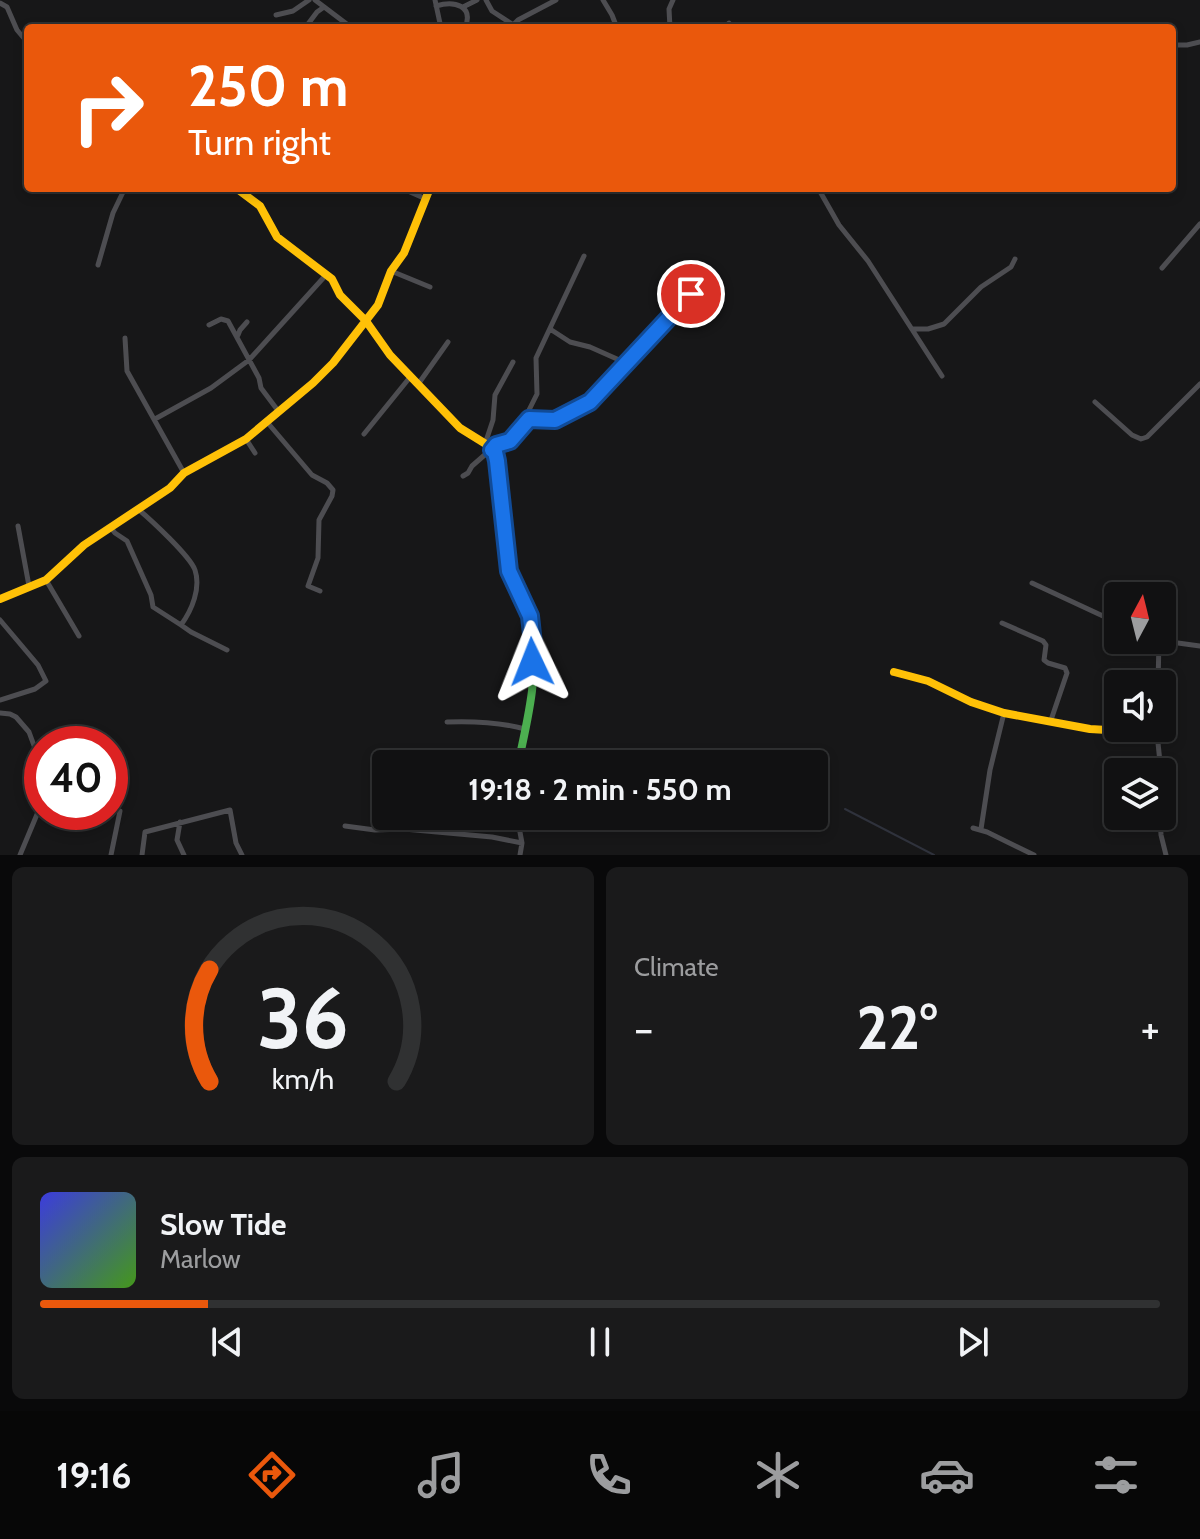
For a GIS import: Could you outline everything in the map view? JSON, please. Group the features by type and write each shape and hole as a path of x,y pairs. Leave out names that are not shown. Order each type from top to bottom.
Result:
{"street":[{"path":"276,15 293,11 309,0"},
{"path":"315,0 347,24"},
{"path":"463,7 477,0"},
{"path":"486,0 492,11 508,24"},
{"path":"514,24 556,0"},
{"path":"603,0 615,24"},
{"path":"670,24 669,9 673,0"},
{"path":"440,24 436,3 455,1 463,7 467,24"},
{"path":"0,3 7,7 24,38"},
{"path":"308,24 324,7"},
{"path":"1176,45 1200,42"},
{"path":"98,265 113,213 123,192"},
{"path":"241,192 260,206 277,237 332,279 340,295 366,321 390,355 460,428 495,452 509,571 531,623 533,644 532,680 521,750"},
{"path":"410,192 427,200"},
{"path":"0,599 46,580 84,545 170,488 184,473 246,439 313,383 333,363 378,305 429,192"},
{"path":"820,192 839,225 868,261 942,376"},
{"path":"1162,268 1200,224"},
{"path":"526,422 537,394 536,358 584,256"},
{"path":"912,329 928,329 944,324 981,287 1011,267 1015,259"},
{"path":"391,271 430,287"},
{"path":"155,419 211,388 249,360 326,275"},
{"path":"463,476 489,447 510,441 529,419 555,420 590,402 709,275"},
{"path":"209,325 221,319 228,321 259,378 261,388 279,412"},
{"path":"237,336 247,322"},
{"path":"550,329 570,342 627,363"},
{"path":"125,338 127,371 184,473"},
{"path":"419,383 448,342"},
{"path":"489,447 495,395 513,362"},
{"path":"364,434 411,375"},
{"path":"1095,402 1132,435 1141,439 1147,437 1200,384"},
{"path":"267,422 312,475 333,490 319,520 318,558 308,586 320,591"},
{"path":"246,439 255,453"},
{"path":"137,508 195,571 196,591 190,613 181,625"},
{"path":"18,526 29,586"},
{"path":"110,527 127,541 151,595 153,607 191,632 227,650"},
{"path":"46,580 79,636"},
{"path":"1032,583 1104,616"},
{"path":"0,620 38,665 46,681 35,689 0,700"},
{"path":"1002,623 1043,641 1046,645 1044,660 1065,668 1067,673 1051,720"},
{"path":"1176,642 1200,646"},
{"path":"894,672 928,681 971,702 1004,713 1104,730"},
{"path":"0,713 16,717 29,732 36,751 38,812 20,855"},
{"path":"981,829 990,770 1004,713"},
{"path":"447,722 483,721 526,730"},
{"path":"142,855 145,832 230,810 236,843 242,855"},
{"path":"180,822 177,840 184,855"},
{"path":"345,826 492,837 522,843"},
{"path":"973,828 1034,855"},
{"path":"111,855 116,830"},
{"path":"520,830 520,855"},
{"path":"1161,830 1166,855"}],"waterway":[{"path":"845,809 934,855"}],"traffic: fast":[{"path":"501,498 507,558 514,583 530,617 533,640 532,694 521,750"}],"traffic: slow":[{"path":"241,192 260,206 277,237 332,279 340,295 366,321 390,355 460,428 495,452 501,498"},
{"path":"0,599 46,580 84,545 170,488 184,473 246,439 313,383 333,363 378,305 391,271 404,253 428,192"},
{"path":"894,672 928,681 971,702 1004,713 1104,730"}],"traffic: jam":[{"path":"526,422 529,419 555,420 590,402 709,275"}],"route":[{"path":"532,662 530,616 509,571 497,461 492,450 496,445 510,441 529,419 555,420 590,402 691,294"}]}
